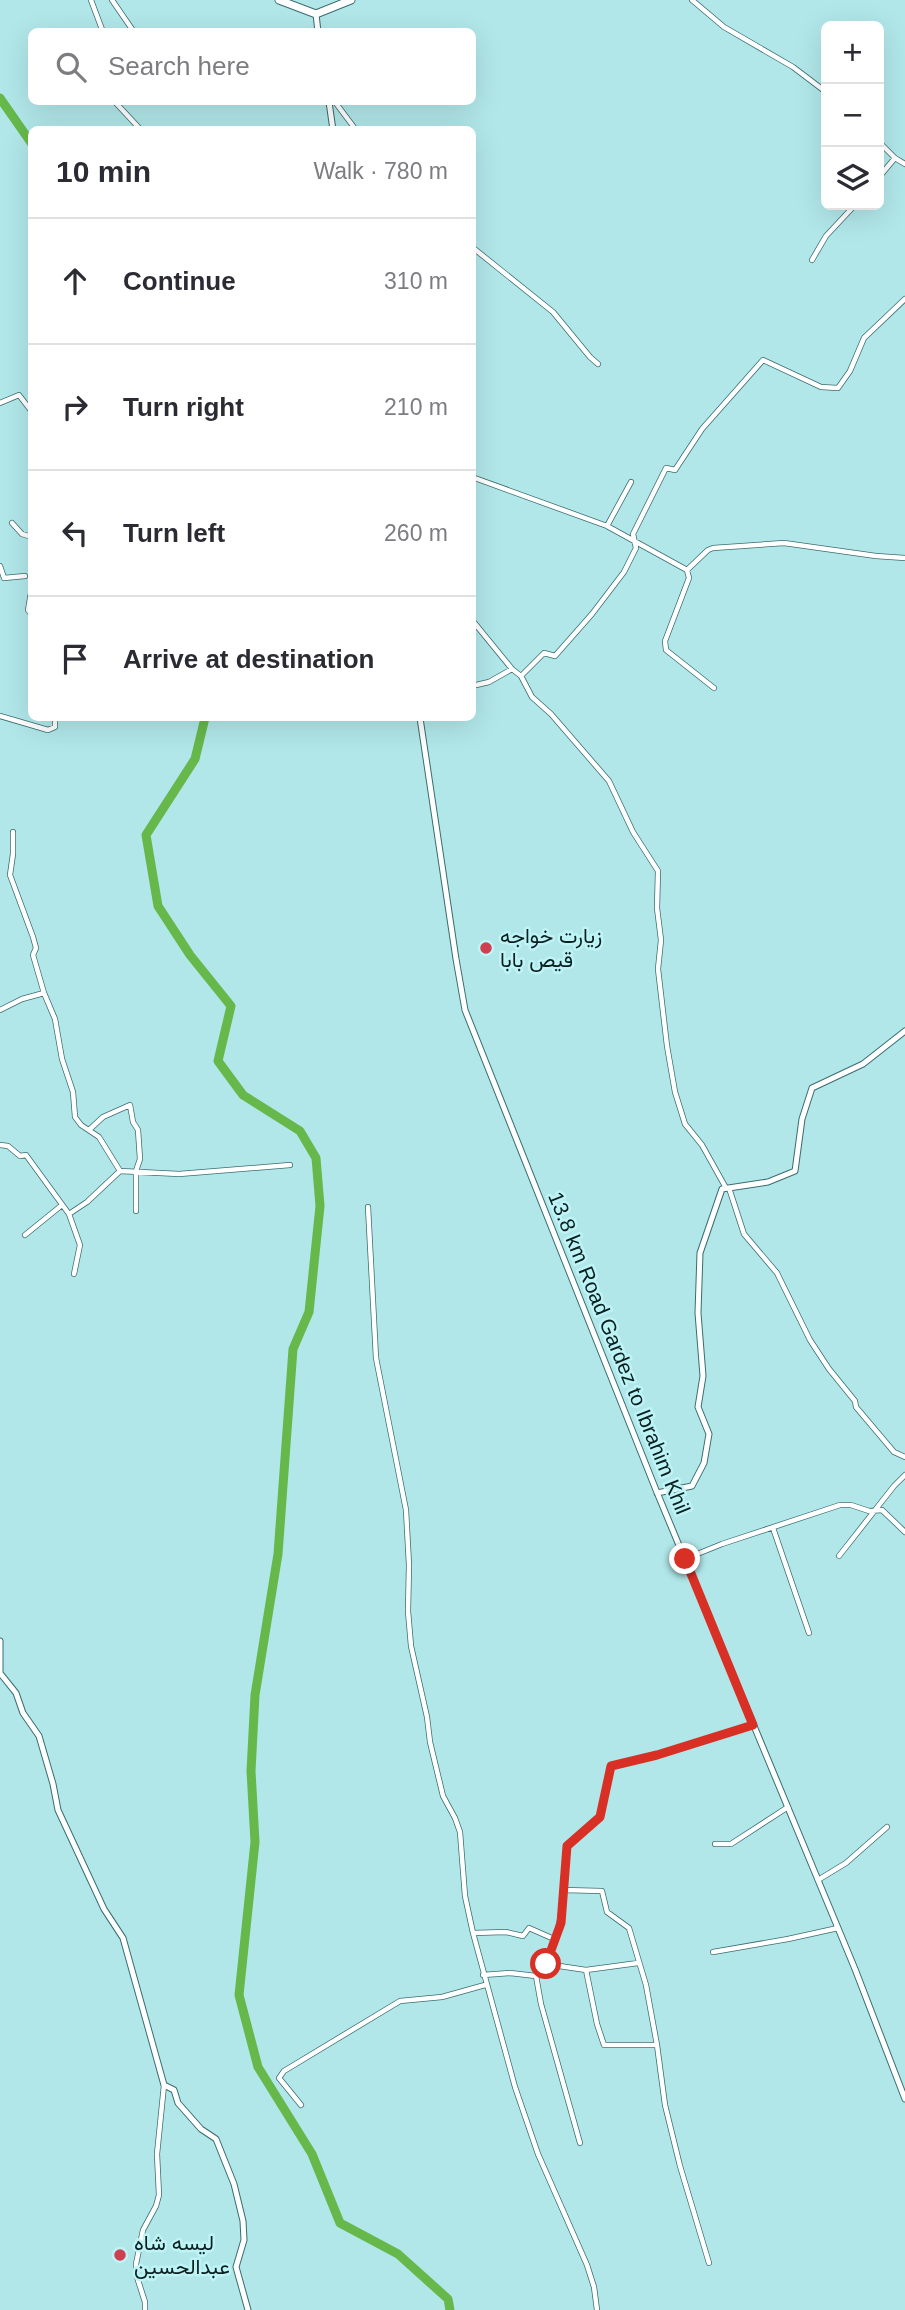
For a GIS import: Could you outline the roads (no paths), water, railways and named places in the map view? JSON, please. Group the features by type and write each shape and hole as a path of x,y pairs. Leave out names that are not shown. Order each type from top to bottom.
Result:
{"highway":[{"path":"279,0 292,2 316,14 351,0"}],"street":[{"path":"91,0 102,28"},
{"path":"112,0 131,28"},
{"path":"692,0 724,27 793,67 821,88"},
{"path":"316,14 318,28"},
{"path":"117,105 137,126"},
{"path":"329,105 332,126"},
{"path":"337,105 353,126"},
{"path":"884,147 905,164"},
{"path":"884,171 895,158"},
{"path":"812,260 826,236 850,210"},
{"path":"476,250 553,312 598,364"},
{"path":"521,676 544,653 555,656 592,614 624,572 636,548 633,534 666,468 675,470 702,429 763,360 821,387 838,388 850,371 864,338 905,299"},
{"path":"0,403 19,395 28,407"},
{"path":"476,478 607,526 687,570 689,578 665,641 666,650 714,688"},
{"path":"607,526 631,482"},
{"path":"12,523 22,534 28,536"},
{"path":"687,570 713,548 784,543 905,558"},
{"path":"0,566 4,578 25,576"},
{"path":"476,625 512,669 521,676 532,697 551,714 609,781 633,832 659,871 657,908 661,940 658,969 667,1046 675,1091 685,1124 702,1144 727,1188 744,1234 777,1273 810,1340 829,1369 855,1401 856,1408 894,1452 904,1454"},
{"path":"476,685 489,682 512,669"},
{"path":"0,716 48,730 55,727 55,721"},
{"name":"13.8 km Road Gardez to Ibrahim Khil","path":"420,721 465,1010 657,1493 838,1928 905,2099"},
{"path":"13,832 10,875 36,948 33,956 55,1019 62,1059 73,1092 75,1117 81,1125 99,1137 120,1171"},
{"path":"0,1010 22,999 44,993"},
{"path":"657,1493 692,1486 704,1463 709,1434 698,1407 703,1376 698,1313 700,1252 722,1189 768,1182 795,1171 802,1119 812,1088 863,1064 905,1031"},
{"path":"89,1130 103,1117 130,1105 133,1122 138,1130 140,1159 136,1171 136,1211"},
{"path":"0,1145 8,1146 20,1156 26,1155 69,1214 80,1245 74,1274"},
{"path":"69,1214 87,1202 120,1171 179,1174 289,1165"},
{"path":"25,1235 62,1205"},
{"path":"368,1207 376,1359 406,1510 411,1646 436,1771 443,1796 460,1832 465,1896 485,1985 538,2154 587,2264 597,2310"},
{"path":"839,1556 905,1475"},
{"path":"685,1559 840,1505 852,1504 869,1511 881,1510 905,1532"},
{"path":"773,1528 810,1633"},
{"path":"0,1641 1,1673 16,1693 23,1713 39,1736 58,1810 104,1909 123,1938 168,2087 194,2122 216,2139 234,2184 243,2221 244,2240 236,2267 248,2310"},
{"path":"580,2143 541,2004 536,1976 546,1964 561,1923 567,1846 600,1817 611,1766 657,1755 753,1725"},
{"path":"715,1844 731,1844 788,1807"},
{"path":"818,1880 845,1863 887,1827"},
{"path":"564,1890 603,1891 607,1912 629,1928 646,1985 665,2105 709,2263"},
{"path":"472,1933 506,1932 523,1936 529,1928 555,1939"},
{"path":"713,1952 838,1928"},
{"path":"546,1964 586,1970 639,1963"},
{"path":"586,1970 604,2045 657,2045"},
{"path":"483,1975 510,1973 536,1976"},
{"path":"302,2105 279,2078 284,2071 400,2001 442,1997 485,1985"},
{"path":"145,2310 136,2264 144,2230 159,2195 157,2154 168,2087"}],"waterway":[{"path":"0,98 28,138"},
{"path":"204,721 195,759 146,835 158,906 190,955 231,1006 218,1061 243,1095 300,1131 316,1158 320,1206 309,1312 293,1349 278,1554 255,1695 251,1771 255,1842 239,1995 258,2067 312,2154 340,2223 398,2254 448,2299 450,2310"}],"place":[{"name":"زیارت خواجه قیص بابا","path":"486,948"},
{"name":"لیسه شاه عبدالحسین","path":"120,2255"}]}
